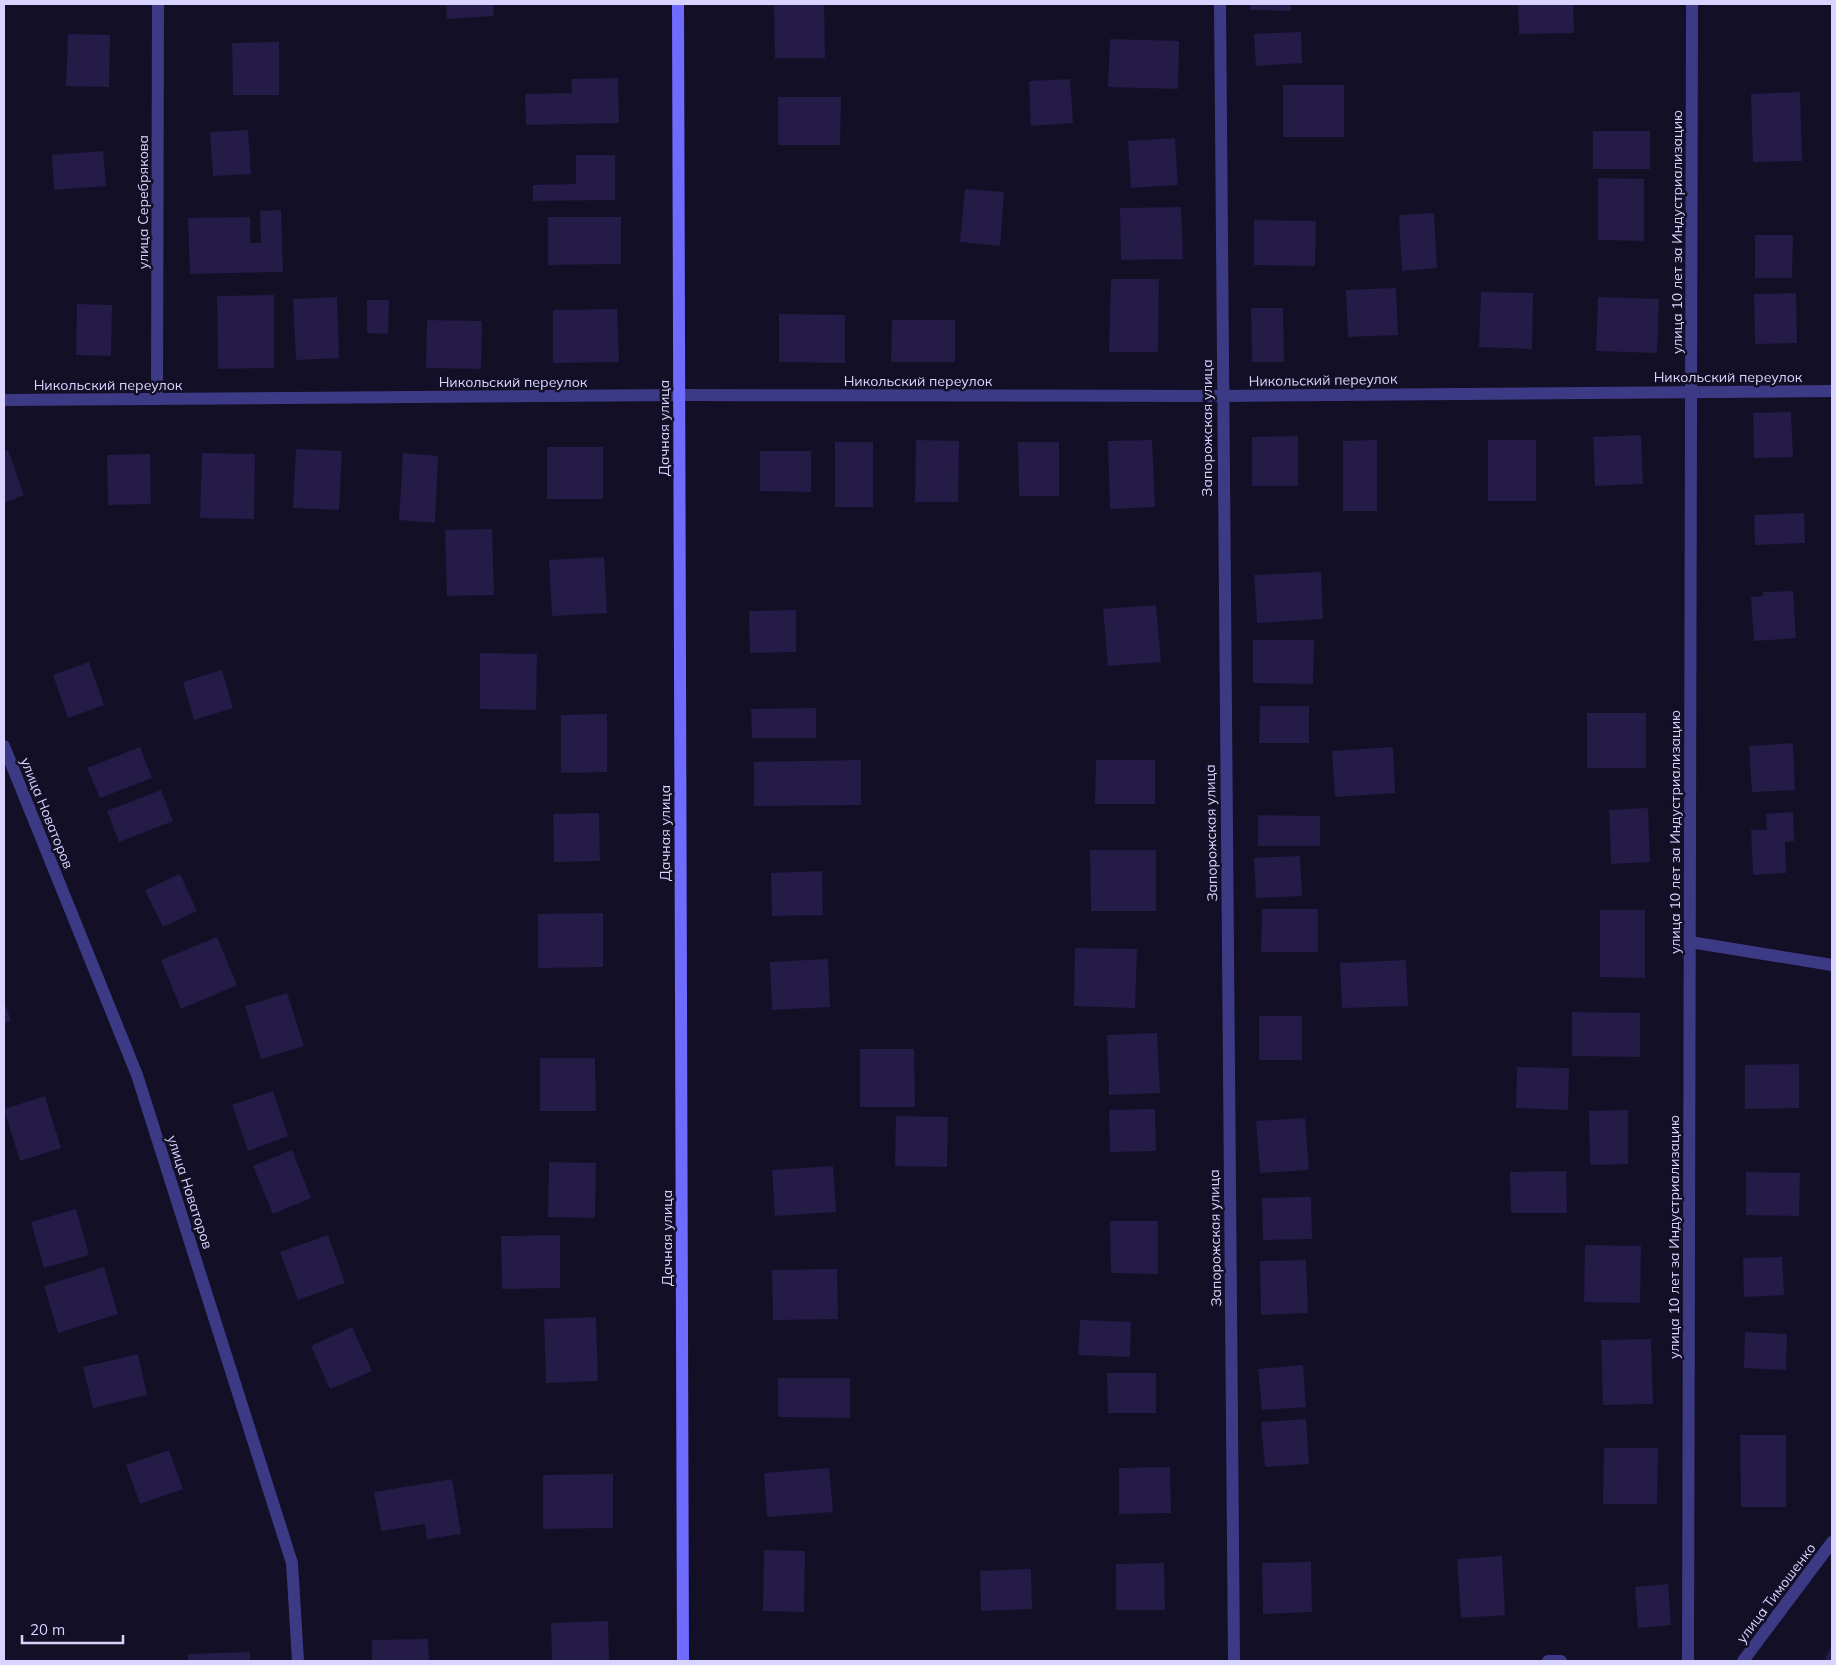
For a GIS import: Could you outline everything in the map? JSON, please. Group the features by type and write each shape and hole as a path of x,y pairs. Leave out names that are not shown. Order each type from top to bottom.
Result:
{"street":[{"name":"улица Серебрякова","path":"157,399 158,4"},
{"name":"Дачная улица","path":"678,4 683,1661"},
{"name":"Запорожская улица","path":"1220,4 1234,1661"},
{"name":"улица 10 лет за Индустриализацию","path":"1688,1661 1692,4"},
{"name":"Никольский переулок","path":"4,400 679,395 1222,396 1832,391"},
{"name":"улица Новаторов","path":"4,746 137,1075 292,1563 298,1661"},
{"path":"1690,942 1832,965"},
{"name":"улица Тимошенко","path":"1743,1661 1832,1542"},
{"path":"1548,1661 1560,1661"}],"building":[{"path":"446,4 493,4 494,16 447,19"},
{"path":"774,4 824,4 825,58 775,58"},
{"path":"1250,4 1291,4 1291,11 1250,10"},
{"path":"1518,4 1573,4 1574,33 1519,34"},
{"path":"1301,32 1302,63 1256,66 1254,34"},
{"path":"68,34 110,35 109,87 66,86"},
{"path":"1110,39 1179,41 1178,89 1108,87"},
{"path":"279,42 279,95 233,95 232,43"},
{"path":"618,78 619,123 526,125 525,94 572,93 571,79"},
{"path":"1070,79 1073,123 1031,126 1029,81"},
{"path":"1283,85 1344,85 1344,137 1283,137"},
{"path":"1800,92 1802,161 1753,162 1751,94"},
{"path":"778,97 841,97 840,145 778,145"},
{"path":"248,130 251,174 213,176 210,132"},
{"path":"1593,131 1650,131 1650,169 1593,169"},
{"path":"1175,138 1178,185 1131,188 1128,141"},
{"path":"103,151 106,186 54,190 52,155"},
{"path":"576,155 615,155 615,200 533,201 533,185 576,184"},
{"path":"1598,178 1644,179 1644,241 1598,240"},
{"path":"965,189 1004,192 1000,246 960,242"},
{"path":"1181,207 1183,259 1121,260 1120,208"},
{"path":"281,210 283,272 190,274 188,218 250,217 250,243 261,243 260,211"},
{"path":"1434,213 1437,268 1402,271 1399,215"},
{"path":"548,217 621,217 621,264 548,265"},
{"path":"1254,220 1316,221 1315,266 1254,265"},
{"path":"1755,235 1793,235 1792,278 1755,278"},
{"path":"1111,279 1159,279 1158,352 1109,352"},
{"path":"1396,288 1398,335 1348,337 1346,290"},
{"path":"1481,292 1533,293 1532,349 1479,347"},
{"path":"1796,293 1797,343 1755,344 1754,294"},
{"path":"274,295 274,368 218,369 217,296"},
{"path":"337,297 339,358 296,360 293,299"},
{"path":"1598,297 1659,299 1657,353 1596,351"},
{"path":"367,300 389,300 388,334 367,333"},
{"path":"77,304 112,305 111,356 76,355"},
{"path":"1251,308 1283,308 1284,362 1252,362"},
{"path":"617,309 619,362 553,363 553,310"},
{"path":"779,314 845,315 845,363 779,362"},
{"path":"427,320 482,321 481,369 426,368"},
{"path":"892,320 955,320 955,362 891,362"},
{"path":"1791,412 1793,457 1754,458 1753,413"},
{"path":"1641,435 1643,484 1595,486 1593,437"},
{"path":"1298,436 1298,486 1252,486 1252,437"},
{"path":"916,440 959,441 958,502 915,502"},
{"path":"1152,440 1155,507 1110,509 1108,441"},
{"path":"1377,440 1377,511 1343,511 1343,441"},
{"path":"1488,440 1536,440 1536,501 1488,501"},
{"path":"835,442 873,442 873,507 835,507"},
{"path":"1018,442 1059,442 1059,496 1019,496"},
{"path":"547,447 603,447 603,499 547,499"},
{"path":"296,449 342,451 339,510 293,508"},
{"path":"8,450 24,495 4,503 4,452"},
{"path":"760,451 811,451 811,492 760,491"},
{"path":"202,453 255,454 254,519 200,518"},
{"path":"403,453 438,456 435,523 399,520"},
{"path":"150,454 151,504 108,505 107,455"},
{"path":"1804,513 1805,543 1755,545 1754,515"},
{"path":"492,529 494,595 447,596 445,530"},
{"path":"604,557 607,613 552,616 549,560"},
{"path":"1321,572 1323,619 1257,623 1254,575"},
{"path":"1793,591 1796,638 1754,641 1751,597 1763,596 1763,592"},
{"path":"1156,605 1161,662 1108,666 1103,609"},
{"path":"796,610 796,652 750,653 749,611"},
{"path":"1253,640 1314,640 1313,684 1253,683"},
{"path":"480,653 537,654 536,710 480,709"},
{"path":"89,662 104,705 68,718 53,675"},
{"path":"222,670 233,708 194,720 183,682"},
{"path":"1260,706 1309,706 1309,743 1259,743"},
{"path":"816,708 816,738 752,738 751,709"},
{"path":"1587,713 1646,713 1646,768 1587,768"},
{"path":"607,714 607,772 561,773 561,715"},
{"path":"1793,743 1795,790 1752,792 1749,746"},
{"path":"140,747 152,778 100,798 87,768"},
{"path":"1393,747 1395,793 1335,797 1332,751"},
{"path":"861,760 861,805 754,806 754,762"},
{"path":"1096,760 1155,760 1155,804 1095,804"},
{"path":"161,790 173,821 119,842 107,811"},
{"path":"1648,808 1650,862 1611,864 1609,810"},
{"path":"1793,812 1794,841 1785,842 1786,873 1753,875 1751,830 1767,830 1766,814"},
{"path":"599,813 600,861 554,862 553,814"},
{"path":"1258,815 1320,816 1320,846 1258,846"},
{"path":"1090,850 1156,850 1156,911 1091,911"},
{"path":"1300,856 1302,896 1256,898 1254,858"},
{"path":"822,871 823,915 772,916 771,873"},
{"path":"180,874 197,911 163,927 145,890"},
{"path":"1262,909 1318,909 1318,952 1261,952"},
{"path":"1600,910 1645,910 1645,978 1600,977"},
{"path":"603,913 603,967 538,968 538,914"},
{"path":"217,937 237,985 181,1009 161,960"},
{"path":"1075,948 1137,949 1135,1008 1074,1006"},
{"path":"828,959 830,1007 772,1010 770,962"},
{"path":"1406,960 1408,1006 1342,1008 1340,963"},
{"path":"287,993 304,1046 261,1059 245,1006"},
{"path":"4,1001 11,1021 4,1023"},
{"path":"1572,1012 1640,1013 1640,1057 1572,1056"},
{"path":"1259,1016 1302,1016 1302,1060 1259,1060"},
{"path":"1157,1033 1160,1093 1109,1095 1107,1035"},
{"path":"860,1049 914,1049 915,1107 860,1107"},
{"path":"540,1058 595,1058 596,1111 540,1111"},
{"path":"1799,1064 1799,1108 1745,1109 1745,1065"},
{"path":"1517,1067 1569,1068 1568,1110 1516,1108"},
{"path":"273,1091 288,1136 248,1151 232,1105"},
{"path":"45,1096 61,1148 20,1161 4,1109"},
{"path":"1155,1109 1156,1151 1110,1152 1109,1110"},
{"path":"1628,1110 1628,1164 1590,1165 1589,1111"},
{"path":"896,1116 948,1117 947,1167 895,1166"},
{"path":"1305,1118 1309,1170 1260,1173 1256,1121"},
{"path":"292,1150 311,1198 273,1214 253,1166"},
{"path":"549,1162 596,1163 595,1218 548,1217"},
{"path":"833,1166 836,1212 775,1216 772,1170"},
{"path":"1566,1171 1567,1213 1511,1213 1510,1172"},
{"path":"1746,1172 1800,1173 1799,1216 1746,1215"},
{"path":"1311,1197 1312,1239 1263,1240 1262,1198"},
{"path":"76,1209 89,1255 44,1268 31,1222"},
{"path":"1110,1221 1158,1221 1158,1274 1111,1273"},
{"path":"328,1235 345,1283 298,1300 280,1252"},
{"path":"560,1235 560,1288 502,1289 501,1236"},
{"path":"1585,1245 1641,1246 1640,1303 1584,1302"},
{"path":"1782,1257 1784,1295 1744,1297 1743,1258"},
{"path":"1306,1260 1308,1313 1261,1315 1260,1261"},
{"path":"104,1267 118,1314 58,1333 44,1286"},
{"path":"837,1269 838,1319 773,1320 772,1270"},
{"path":"596,1317 598,1381 546,1383 544,1319"},
{"path":"1080,1320 1131,1322 1130,1357 1078,1355"},
{"path":"352,1327 372,1371 330,1389 311,1346"},
{"path":"1745,1332 1787,1334 1786,1370 1744,1368"},
{"path":"1651,1339 1653,1404 1603,1405 1601,1340"},
{"path":"138,1354 147,1395 93,1408 83,1367"},
{"path":"1303,1365 1306,1407 1262,1410 1258,1369"},
{"path":"1107,1373 1156,1373 1156,1413 1108,1413"},
{"path":"778,1378 850,1378 850,1418 778,1417"},
{"path":"1306,1419 1309,1464 1265,1467 1261,1422"},
{"path":"1740,1435 1786,1435 1786,1507 1741,1507"},
{"path":"1604,1448 1658,1448 1657,1504 1603,1504"},
{"path":"169,1450 183,1489 140,1504 126,1465"},
{"path":"1170,1467 1171,1513 1119,1514 1119,1468"},
{"path":"829,1468 833,1512 767,1517 764,1473"},
{"path":"613,1474 613,1528 543,1529 543,1475"},
{"path":"452,1479 461,1534 427,1539 425,1524 381,1531 374,1492"},
{"path":"764,1550 805,1551 804,1612 763,1611"},
{"path":"1502,1556 1505,1615 1461,1618 1457,1559"},
{"path":"1311,1562 1312,1612 1263,1614 1262,1563"},
{"path":"1164,1563 1165,1610 1116,1610 1116,1564"},
{"path":"1031,1569 1032,1609 981,1611 980,1571"},
{"path":"1668,1584 1671,1625 1638,1628 1635,1587"},
{"path":"608,1621 609,1661 552,1661 551,1623"},
{"path":"428,1639 429,1661 372,1661 372,1640"},
{"path":"1832,1645 1832,1661 1824,1661"},
{"path":"250,1652 250,1661 188,1661 188,1654"}]}
